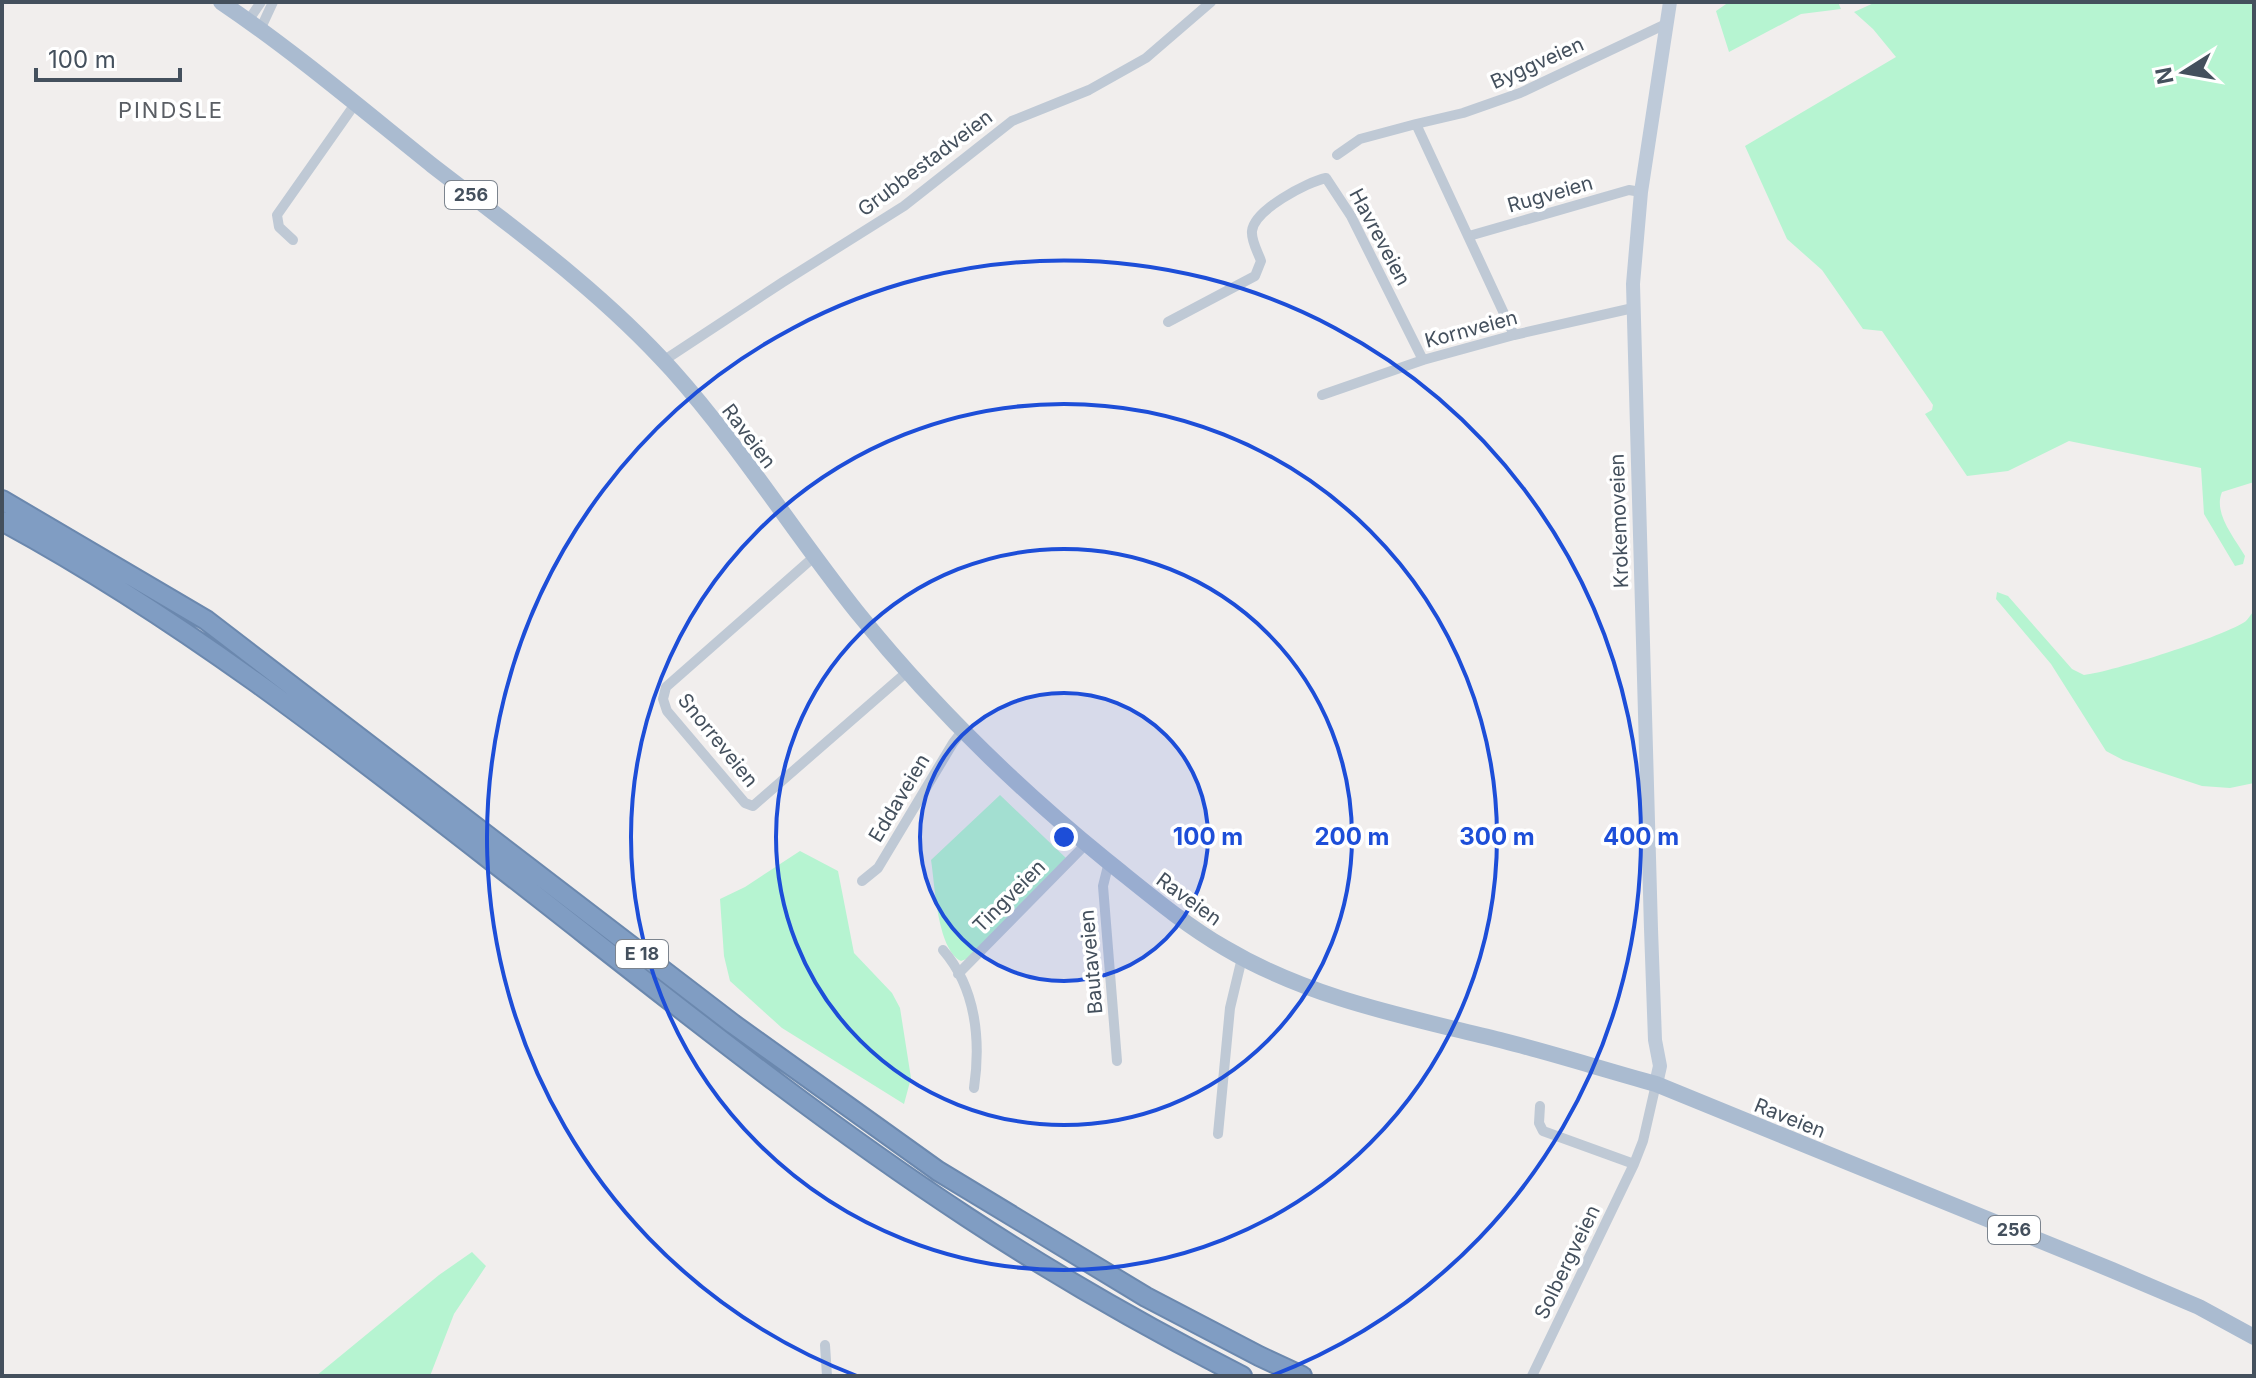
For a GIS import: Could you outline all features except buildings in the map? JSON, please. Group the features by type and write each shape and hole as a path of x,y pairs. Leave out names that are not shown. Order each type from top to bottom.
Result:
{"highway":[{"name":"E 18","path":"2,500 206,620 733,1024 938,1171 1146,1297 1302,1376"},
{"name":"E 18","path":"2,521 195,639 339,742 728,1045 966,1217 1071,1282 1242,1376"}],"main road":[{"name":"Raveien","path":"221,2 571,275 663,361 704,408 907,672 963,730 1086,844 1185,922 1242,958 1294,983 1339,999 1580,1060 1656,1084 2112,1270 2199,1307 2254,1337"},
{"name":"Krokemoveien","path":"1656,1084 1651,1075 1655,1040 1633,308 1641,192 1670,2"}],"street":[{"path":"254,26 261,2"},
{"path":"254,26 273,2"},
{"name":"Grubbestadveien","path":"663,361 904,206 1012,121 1089,90 1146,58 1211,2"},
{"name":"Byggveien","path":"1337,155 1360,139 1463,113 1520,93 1668,23"},
{"path":"293,240 279,227 277,215 355,104"},
{"path":"1416,124 1514,335"},
{"name":"Havreveien","path":"1168,322 1255,276 1261,261 1252,236 1257,218 1307,183 1326,178 1351,216 1423,360"},
{"name":"Rugveien","path":"1469,236 1629,190 1641,192"},
{"name":"Kornveien","path":"1322,395 1423,360 1633,308"},
{"name":"Snorreveien","path":"815,556 666,687 663,699 667,711 745,803 753,806 907,672"},
{"name":"Eddaveien","path":"862,881 878,868 963,730"},
{"name":"Tingveien","path":"958,974 1086,844"},
{"name":"Bautaveien","path":"1109,862 1103,886 1117,1061"},
{"path":"943,950 967,992 976,1023 978,1050 974,1088"},
{"path":"1218,1134 1230,1008 1242,958"},
{"name":"Solbergveien","path":"1532,1376 1634,1164 1643,1141 1656,1084"},
{"path":"1540,1106 1539,1123 1543,1131 1634,1164"},
{"path":"825,1345 827,1376"}],"green space":[{"path":"1729,2 1838,2 1841,9 1801,14 1729,52 1716,11"},
{"path":"1876,2 2254,2 2254,482 2222,492 2220,500 2226,525 2245,556 2243,564 2235,566 2204,514 2201,468 2069,441 2008,471 1967,476 1925,414 1932,410 1933,405 1882,331 1863,329 1822,270 1787,239 1745,146 1896,57 1854,12"},
{"path":"1997,592 2008,596 2072,669 2084,675 2142,661 2193,644 2234,628 2246,621 2254,611 2254,783 2230,788 2202,786 2123,760 2106,751 2051,664 1996,599"},
{"path":"1000,795 1067,859 969,958 961,961 953,954 942,930 931,860"},
{"path":"800,851 838,871 854,953 892,993 900,1008 911,1078 904,1104 782,1028 730,981 724,956 720,899 745,887"},
{"path":"472,1252 486,1266 454,1314 430,1376 316,1376 439,1275"}],"district":[{"name":"PINDSLE","path":"171,110"}]}
